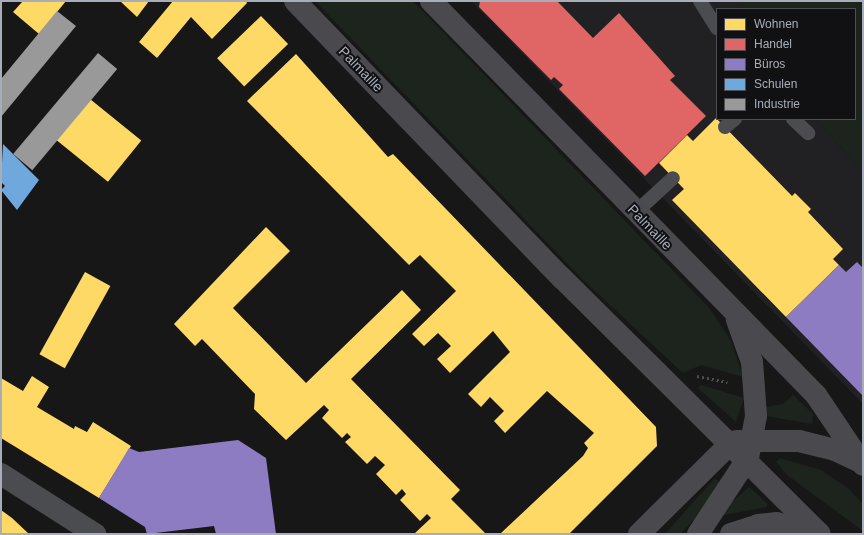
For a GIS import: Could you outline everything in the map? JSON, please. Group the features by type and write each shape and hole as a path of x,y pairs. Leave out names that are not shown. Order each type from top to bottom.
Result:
{"main road":[{"name":"Palmaille","path":"295,1 562,278 744,446 820,534"},
{"name":"Palmaille","path":"431,1 734,313 816,395 861,463"},
{"path":"698,534 744,446 756,416 752,362 734,313"},
{"name":"Palmaille","path":"744,446 818,444 861,463"},
{"path":"639,534 744,446"},
{"path":"731,534 758,525 776,524 820,534"}],"street":[{"path":"1,474 94,534"}],"lane":[{"path":"700,1 716,26"},
{"path":"794,120 808,133"},
{"path":"636,212 673,178"}],"shaded area":[{"path":"315,1 413,1 710,309 731,341 743,377 701,365 683,373 583,280"},
{"path":"471,1 746,1 739,8 716,8 716,120 816,120 863,172 863,404"},
{"path":"746,1 863,1 863,172 816,120 856,120 856,8 739,8"},
{"path":"701,385 744,398 736,422 698,388"},
{"path":"793,395 813,414 812,424 766,416 766,407 783,404"},
{"path":"780,458 821,470 849,489 863,504 863,531 787,475 776,462"},
{"path":"714,479 721,481 703,510 680,534 665,534"},
{"path":"749,487 767,503 767,507 724,515 723,510"}],"building: Wohnen":[{"path":"23,1 66,1 39,34 13,12"},
{"path":"120,1 149,1 137,17"},
{"path":"173,1 246,1 247,3 212,39 191,17 157,58 139,42"},
{"path":"261,16 288,44 244,86 217,58"},
{"path":"296,54 388,157 393,154 656,427 657,446 569,534 500,534 583,456 588,448 584,443 594,433 547,391 505,433 494,421 504,411 490,397 481,407 468,394 510,352 493,331 450,373 437,359 451,346 438,333 424,346 412,334 456,291 420,255 409,265 247,101"},
{"path":"90,99 141,141 108,182 57,140"},
{"path":"716,118 716,120 718,120 792,196 795,193 811,209 808,212 843,249 833,259 839,265 786,317 672,200 684,189 659,163 687,135 693,141"},
{"path":"266,227 290,251 233,308 306,383 402,290 421,310 351,379 460,490 451,499 486,534 414,534 431,518 427,514 420,521 400,500 406,494 402,489 396,495 376,474 385,465 375,456 367,464 345,442 351,437 347,433 342,438 322,418 329,410 324,405 286,440 254,409 255,394 202,339 195,346 174,324"},
{"path":"85,272 110,286 65,368 39,354"},
{"path":"32,376 49,387 37,407 74,429 75,426 87,432 93,422 131,446 99,498 1,438 1,378 23,391"},
{"path":"1,510 12,518 29,534 1,534"}],"building: Handel":[{"path":"480,1 557,1 593,38 619,13 675,76 670,80 706,116 645,176 559,89 563,85 554,77 551,80 479,7"}],"building: Büros":[{"path":"857,262 863,268 863,396 786,317 839,265 846,272"},
{"path":"238,440 266,458 276,534 216,534 214,526 147,534 145,527 99,498 129,448 139,452"}],"building: Schulen":[{"path":"3,144 39,180 17,210 1,190 5,186 1,182"}],"building: Industrie":[{"path":"57,11 76,26 1,117 1,79"},
{"path":"98,53 117,69 32,170 13,154"}]}
